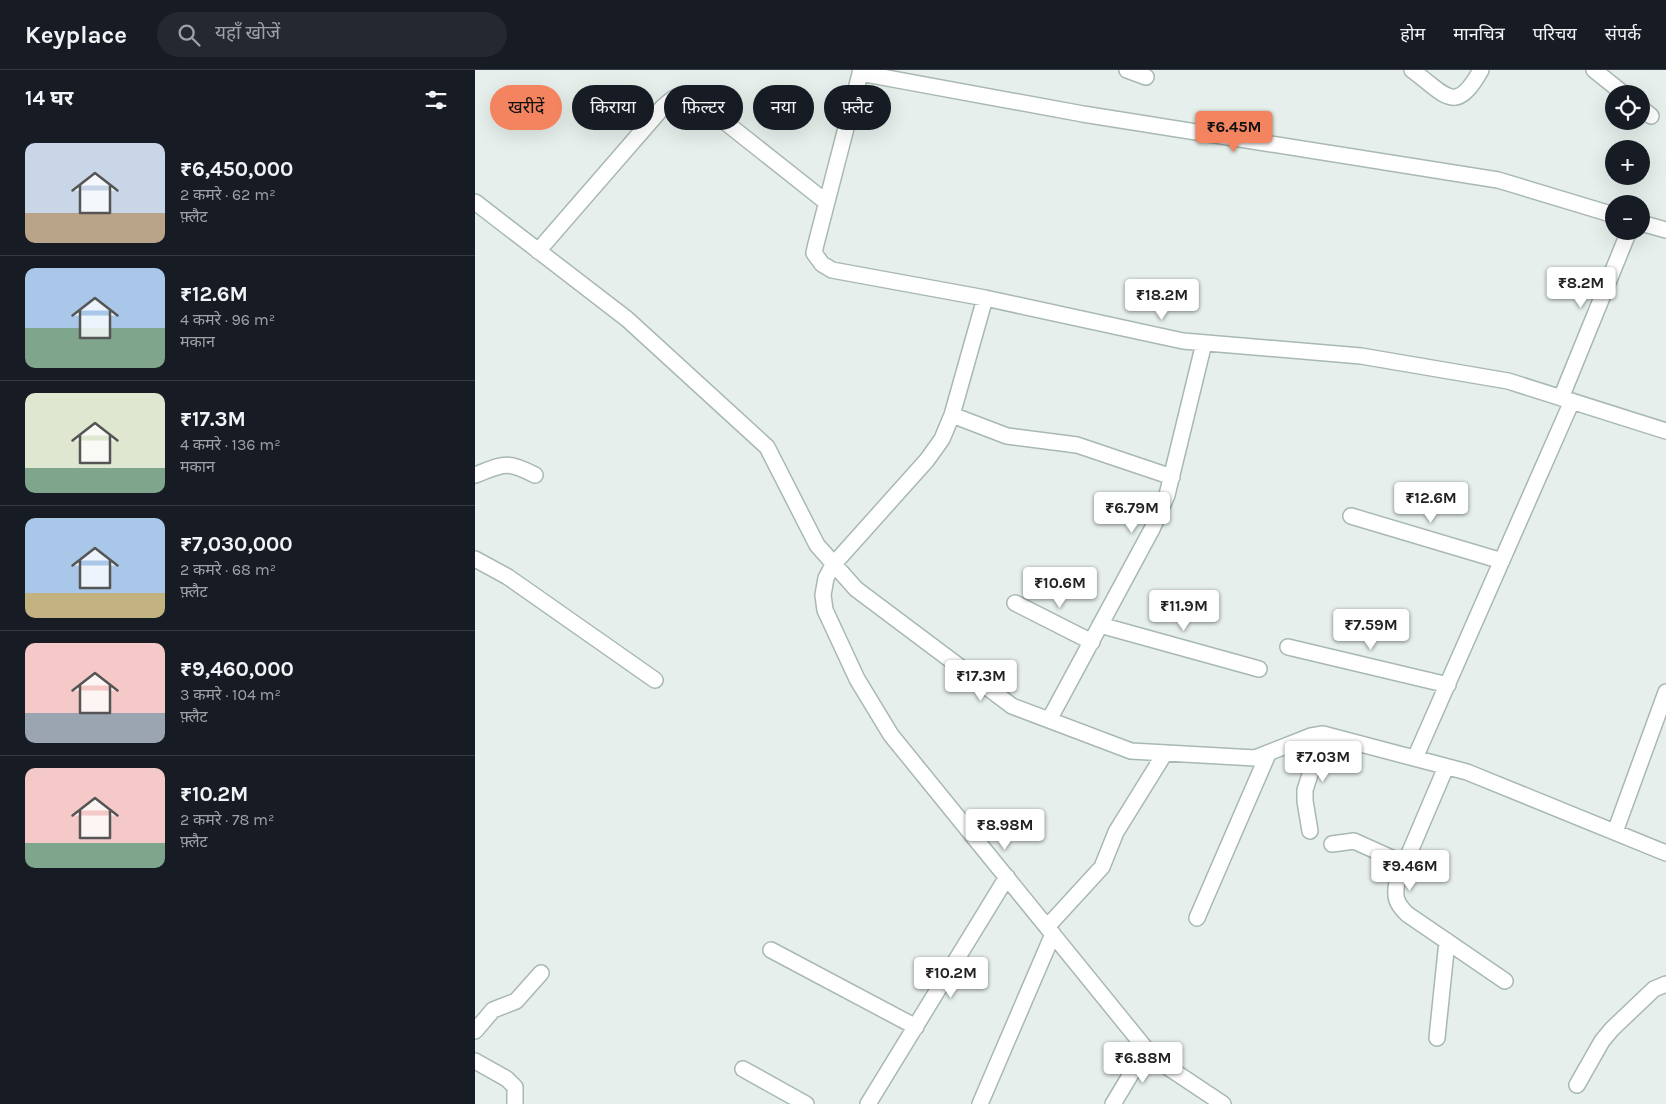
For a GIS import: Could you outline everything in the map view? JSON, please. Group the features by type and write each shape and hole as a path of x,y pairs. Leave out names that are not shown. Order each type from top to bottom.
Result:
{"street":[{"path":"1127,70 1146,77"},
{"path":"1412,70 1449,97 1458,98 1465,95 1481,70"},
{"path":"1594,70 1613,85"},
{"path":"1605,212 1498,180 1083,114 860,71 814,253 822,264 832,270 985,298 1183,341 1361,356 1508,381 1666,431"},
{"path":"538,251 663,107 673,98 684,94 697,99 826,202"},
{"path":"475,202 627,319 767,447 817,544 833,565 856,589 1012,706 1131,751 1255,758 1311,736 1323,734 1467,772 1666,853"},
{"path":"1650,226 1666,230"},
{"path":"1415,758 1503,561 1567,400 1626,240"},
{"path":"985,298 951,415 942,439 927,460 833,565 826,578 823,595 825,610 873,709 891,735 1147,1048 1160,1062 1223,1104"},
{"path":"1049,720 1152,529 1167,495 1203,343"},
{"path":"951,415 1007,436 1077,445 1172,477"},
{"path":"475,475 507,464 516,465 535,475"},
{"path":"1351,516 1503,561"},
{"path":"475,559 508,577 655,680"},
{"path":"1015,603 1092,642"},
{"path":"1100,625 1259,669"},
{"path":"1288,647 1448,685"},
{"path":"1615,832 1666,692"},
{"path":"1310,831 1305,790 1323,734"},
{"path":"980,1104 1050,930 1102,867 1117,832 1165,753"},
{"path":"1197,918 1268,754"},
{"path":"1446,767 1405,864 1395,895 1398,905 1505,981"},
{"path":"1332,844 1354,841 1405,864"},
{"path":"868,1104 1007,877"},
{"path":"1437,1038 1447,941"},
{"path":"771,950 916,1027"},
{"path":"475,1031 493,1010 516,1001 541,973"},
{"path":"1577,1086 1602,1041 1612,1029 1654,990 1666,984"},
{"path":"1113,1104 1147,1048"},
{"path":"475,1061 507,1079 515,1087 515,1104"},
{"path":"743,1069 806,1104"}]}
